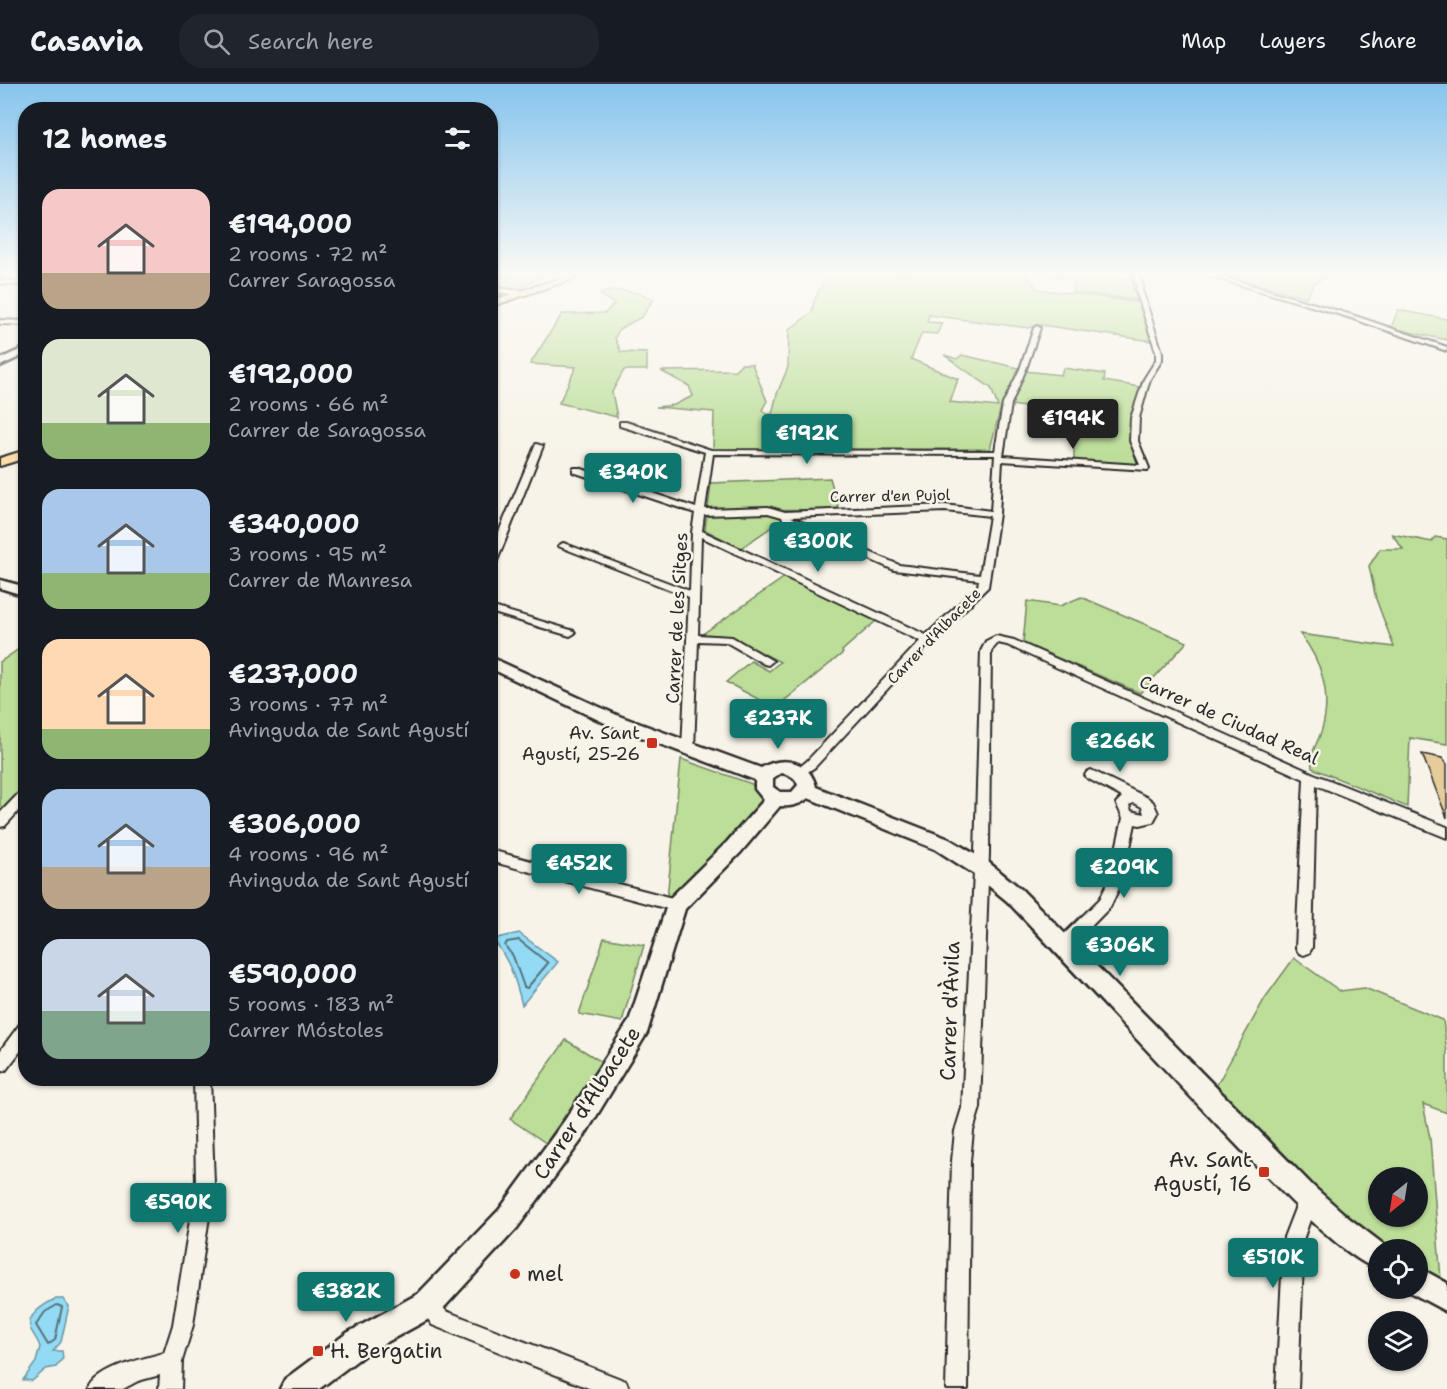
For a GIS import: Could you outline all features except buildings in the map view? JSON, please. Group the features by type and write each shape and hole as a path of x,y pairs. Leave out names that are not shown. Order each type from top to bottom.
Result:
{"main road":[{"path":"0,462 18,456"}],"street":[{"name":"Carrer d'Albacete","path":"803,781 811,765 927,640 983,587 995,514 999,456 1007,404 1023,369 1035,334"},
{"path":"623,424 709,452 999,456 1145,468 1134,441 1135,418 1147,379 1159,360 1153,334"},
{"path":"1403,334 1447,349"},
{"path":"0,363 18,354"},
{"path":"498,546 539,446"},
{"name":"Carrer de les Sitges","path":"688,750 697,532 709,452"},
{"path":"576,470 700,512"},
{"name":"Carrer d'en Pujol","path":"700,512 768,510 785,514 945,508 995,514"},
{"name":"Carrer d'en Pujol","path":"785,514 788,520 897,568 985,578"},
{"path":"697,532 927,640"},
{"path":"563,546 695,596"},
{"path":"3,587 18,590"},
{"path":"498,611 570,633"},
{"path":"693,639 728,639 768,661"},
{"name":"Carrer de Ciudad Real","path":"996,639 1010,642 1310,777 1447,833"},
{"name":"Carrer d'Àvila","path":"957,1389 961,1161 964,1131 971,1108 981,868 986,651 990,643 996,639"},
{"path":"498,666 614,720 688,750 764,776"},
{"path":"803,781 794,799 776,798 764,789 764,776 769,771 780,767 793,768 803,781 919,833 981,868 1014,895 1308,1200 1368,1249"},
{"path":"1091,775 1144,802 1151,813 1144,820 1130,817 1123,810 1122,803 1126,799 1135,798"},
{"path":"1304,948 1310,777"},
{"name":"Carrer d'Albacete","path":"295,1389 357,1343 428,1304 508,1219 541,1177 619,1060 639,1025 676,905 734,847 776,798"},
{"path":"0,822 18,803"},
{"path":"1063,945 1105,903 1116,880 1130,817"},
{"path":"498,857 676,905"},
{"path":"0,1064 18,1040"},
{"path":"170,1389 172,1361 183,1325 205,1183 202,1086"},
{"path":"1287,1389 1294,1237 1308,1200"},
{"path":"1428,1287 1447,1298"},
{"path":"428,1304 439,1318 618,1389"},
{"path":"101,1389 135,1371 172,1361"}],"green space":[{"path":"549,334 617,334 615,338 621,352 647,353 647,370 624,370 612,392 617,417 559,403 576,367 530,364"},
{"path":"789,334 922,334 911,359 958,379 950,402 998,407 991,388 944,355 957,359 962,355 1019,368 1001,407 990,449 713,450 714,412 656,407 674,405 693,396 689,386 661,371 735,370 741,364 752,364 767,401 762,410 766,414 772,414 788,367"},
{"path":"1103,334 1149,334 1152,341"},
{"path":"1419,334 1447,334 1447,340"},
{"path":"1063,368 1105,374 1104,381 1140,387 1132,426 1138,466 1074,462 1074,415 1012,405 1010,400 1025,371 1061,375"},
{"path":"830,478 839,509 708,509 711,483"},
{"path":"768,512 777,514 782,520 741,548 705,530 707,514"},
{"path":"1392,534 1432,542 1435,537 1447,539 1447,744 1410,738 1407,807 1312,768 1313,752 1325,716 1325,691 1314,655 1300,634 1394,647 1376,599 1369,566 1380,549 1403,549"},
{"path":"785,577 876,621 842,651 843,653 775,708 726,682 751,661 769,671 780,662 729,636 701,635"},
{"path":"1081,597 1187,642 1140,693 1023,643 1027,601 1060,606"},
{"path":"18,650 18,796 0,815 0,662"},
{"path":"681,759 752,784 762,801 761,806 675,898 667,898"},
{"path":"604,938 644,945 622,1022 579,1014"},
{"path":"1294,958 1340,991 1365,988 1443,1020 1447,1053 1447,1113 1423,1104 1430,1138 1441,1280 1428,1272 1428,1239 1374,1239 1358,1229 1214,1090 1265,998"},
{"path":"566,1040 602,1062 546,1143 510,1119"}],"water":[{"path":"519,933 558,962 522,1005 511,970 498,946 498,938"},
{"path":"55,1299 63,1299 69,1306 61,1342 53,1351 62,1351 63,1358 56,1367 46,1369 32,1381 23,1380 36,1362 40,1347 31,1330 30,1320 37,1311"}],"place":[{"name":"Av. Sant Agustí, 25-26","path":"652,743"},
{"name":"Av. Sant Agustí, 16","path":"1264,1172"},
{"name":"mel","path":"515,1274"},
{"name":"H. Bergatin","path":"318,1351"}]}
